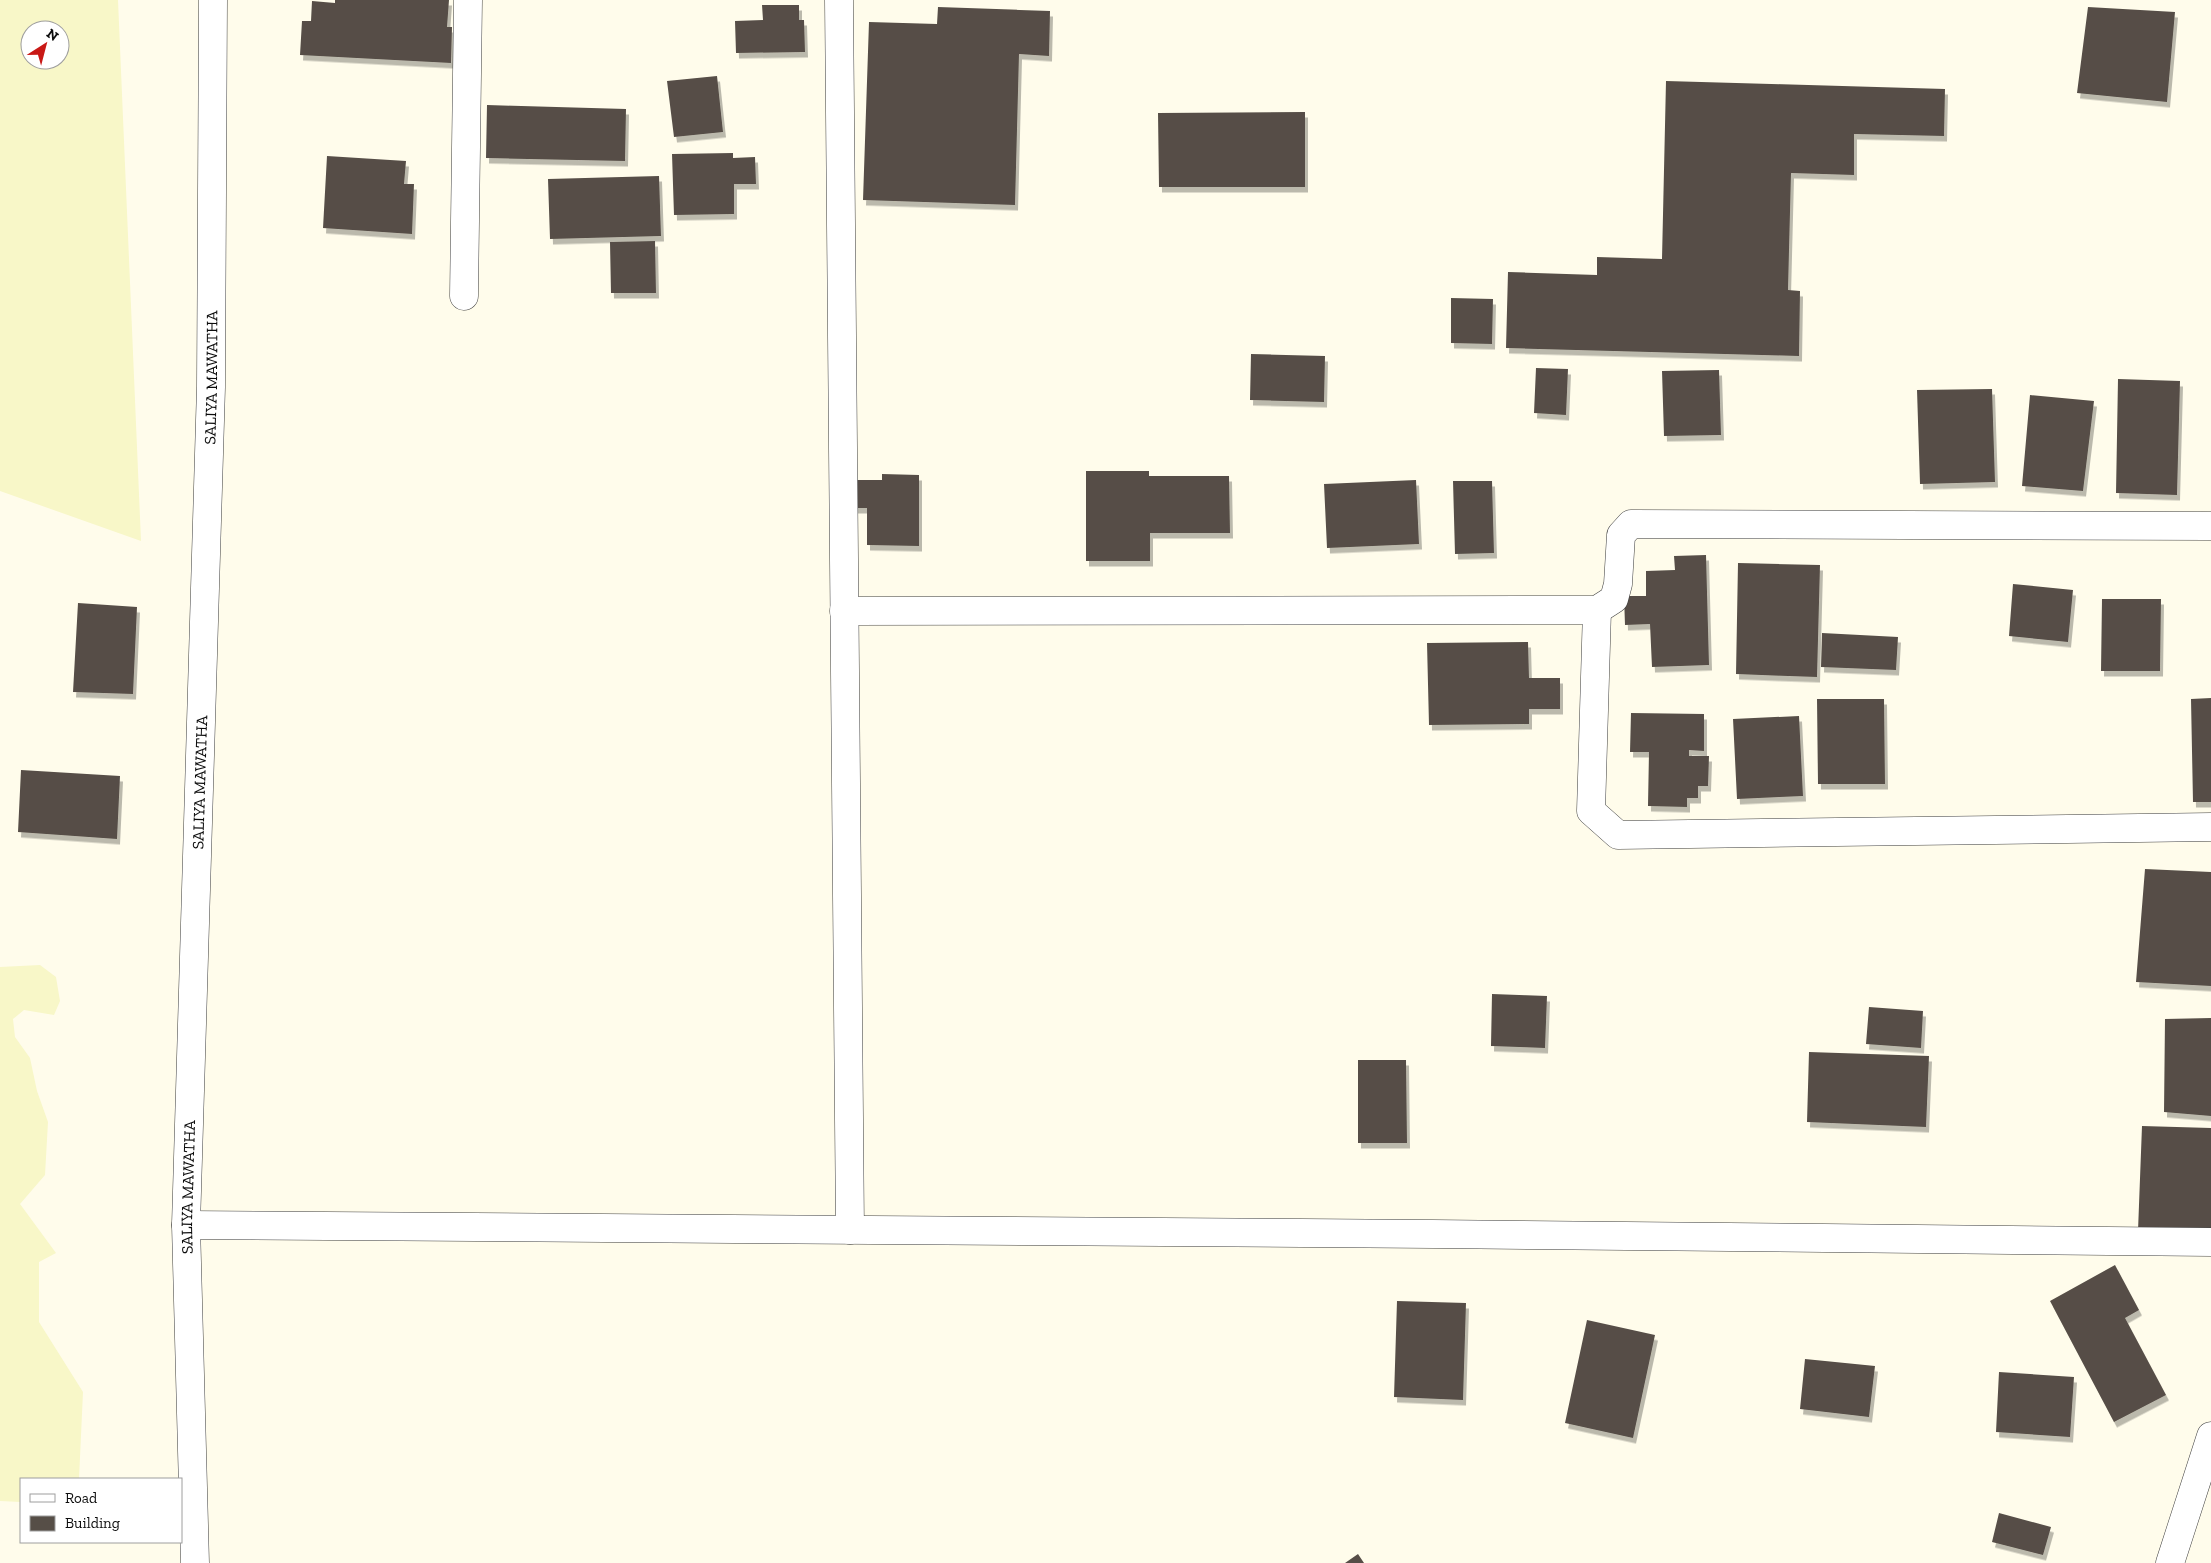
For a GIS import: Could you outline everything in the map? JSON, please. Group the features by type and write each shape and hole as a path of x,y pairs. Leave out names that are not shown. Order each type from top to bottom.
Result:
{"street":[{"name":"SALIYA MAWATHA","path":"195,1563 186,1225 211,387 213,0"},
{"path":"464,296 468,0"},
{"path":"839,0 850,1230"},
{"path":"844,611 1597,610 1614,599 1618,584 1621,535 1632,524 2211,526"},
{"path":"1597,610 1591,811 1618,835 2211,827"},
{"path":"186,1225 2211,1242"},
{"path":"2170,1563 2211,1436"}],"green space":[{"path":"0,0 118,0 141,541 0,491"},
{"path":"40,965 56,977 60,1001 54,1015 24,1010 13,1019 15,1037 30,1058 37,1091 48,1122 45,1175 20,1204 56,1253 39,1262 39,1322 83,1392 79,1478 20,1478 20,1502 0,1501 0,967"}],"building":[{"path":"335,0 449,0 447,27 452,27 451,63 300,55 302,21 311,21 312,1 335,3"},
{"path":"762,5 799,5 799,20 804,20 805,52 736,53 735,21 763,20"},
{"path":"938,7 1050,11 1049,56 1019,54 1015,205 863,200 869,22 937,24"},
{"path":"2088,7 2175,12 2167,102 2077,93"},
{"path":"717,76 723,132 674,137 667,81"},
{"path":"1666,81 1945,89 1944,136 1854,134 1854,175 1791,173 1788,290 1800,291 1799,356 1506,348 1508,272 1597,275 1597,257 1662,259"},
{"path":"487,105 626,109 625,161 486,158"},
{"path":"1305,112 1305,187 1159,187 1158,113"},
{"path":"733,153 733,158 755,157 756,184 734,184 734,214 674,215 672,154"},
{"path":"327,156 406,161 404,184 414,184 412,234 323,228"},
{"path":"659,176 661,236 550,239 548,179"},
{"path":"655,241 656,293 611,293 610,242"},
{"path":"1451,298 1493,299 1492,344 1451,343"},
{"path":"1251,354 1325,356 1324,402 1250,400"},
{"path":"1536,368 1568,369 1566,415 1534,413"},
{"path":"1719,370 1721,435 1664,436 1662,371"},
{"path":"2118,379 2180,381 2177,495 2116,493"},
{"path":"1992,389 1995,482 1920,484 1917,390"},
{"path":"2030,395 2094,401 2083,491 2022,486"},
{"path":"1086,471 1149,471 1149,476 1229,476 1230,533 1150,533 1150,561 1086,561"},
{"path":"882,474 919,475 919,546 867,545 867,508 854,508 854,480 882,480"},
{"path":"1416,480 1419,544 1327,548 1324,484"},
{"path":"1453,481 1492,481 1494,553 1455,554"},
{"path":"1706,555 1709,665 1652,667 1650,624 1625,625 1624,596 1646,596 1646,571 1675,570 1674,556"},
{"path":"1738,563 1820,565 1817,677 1736,674"},
{"path":"2013,584 2073,590 2068,642 2009,636"},
{"path":"2102,599 2161,599 2160,671 2101,671"},
{"path":"78,603 137,607 133,694 73,692"},
{"path":"1822,633 1898,637 1896,670 1821,667"},
{"path":"1528,642 1529,678 1560,678 1560,709 1529,709 1529,724 1429,725 1427,643"},
{"path":"2211,698 2211,802 2193,802 2191,699"},
{"path":"1817,699 1884,699 1885,784 1818,784"},
{"path":"1631,713 1704,714 1704,751 1689,750 1689,756 1709,756 1708,786 1698,786 1698,798 1687,798 1687,807 1648,806 1649,752 1630,752"},
{"path":"1799,716 1803,796 1737,799 1733,719"},
{"path":"21,770 120,776 117,839 18,832"},
{"path":"2145,869 2211,872 2211,986 2136,982"},
{"path":"1492,994 1547,996 1545,1048 1491,1046"},
{"path":"1869,1007 1923,1011 1921,1048 1866,1044"},
{"path":"2211,1018 2211,1116 2164,1112 2165,1019"},
{"path":"1809,1052 1929,1056 1926,1127 1807,1122"},
{"path":"1358,1060 1406,1060 1407,1143 1358,1143"},
{"path":"2142,1126 2211,1128 2211,1230 2138,1231"},
{"path":"2115,1265 2139,1310 2125,1318 2166,1395 2114,1422 2050,1301"},
{"path":"1397,1301 1466,1303 1463,1400 1394,1397"},
{"path":"1587,1320 1655,1335 1633,1438 1565,1423"},
{"path":"1805,1359 1875,1366 1869,1417 1800,1409"},
{"path":"1999,1372 2074,1377 2070,1437 1996,1432"},
{"path":"1999,1513 2051,1527 2043,1555 1992,1542"},
{"path":"1358,1554 1364,1563 1345,1563"}]}
